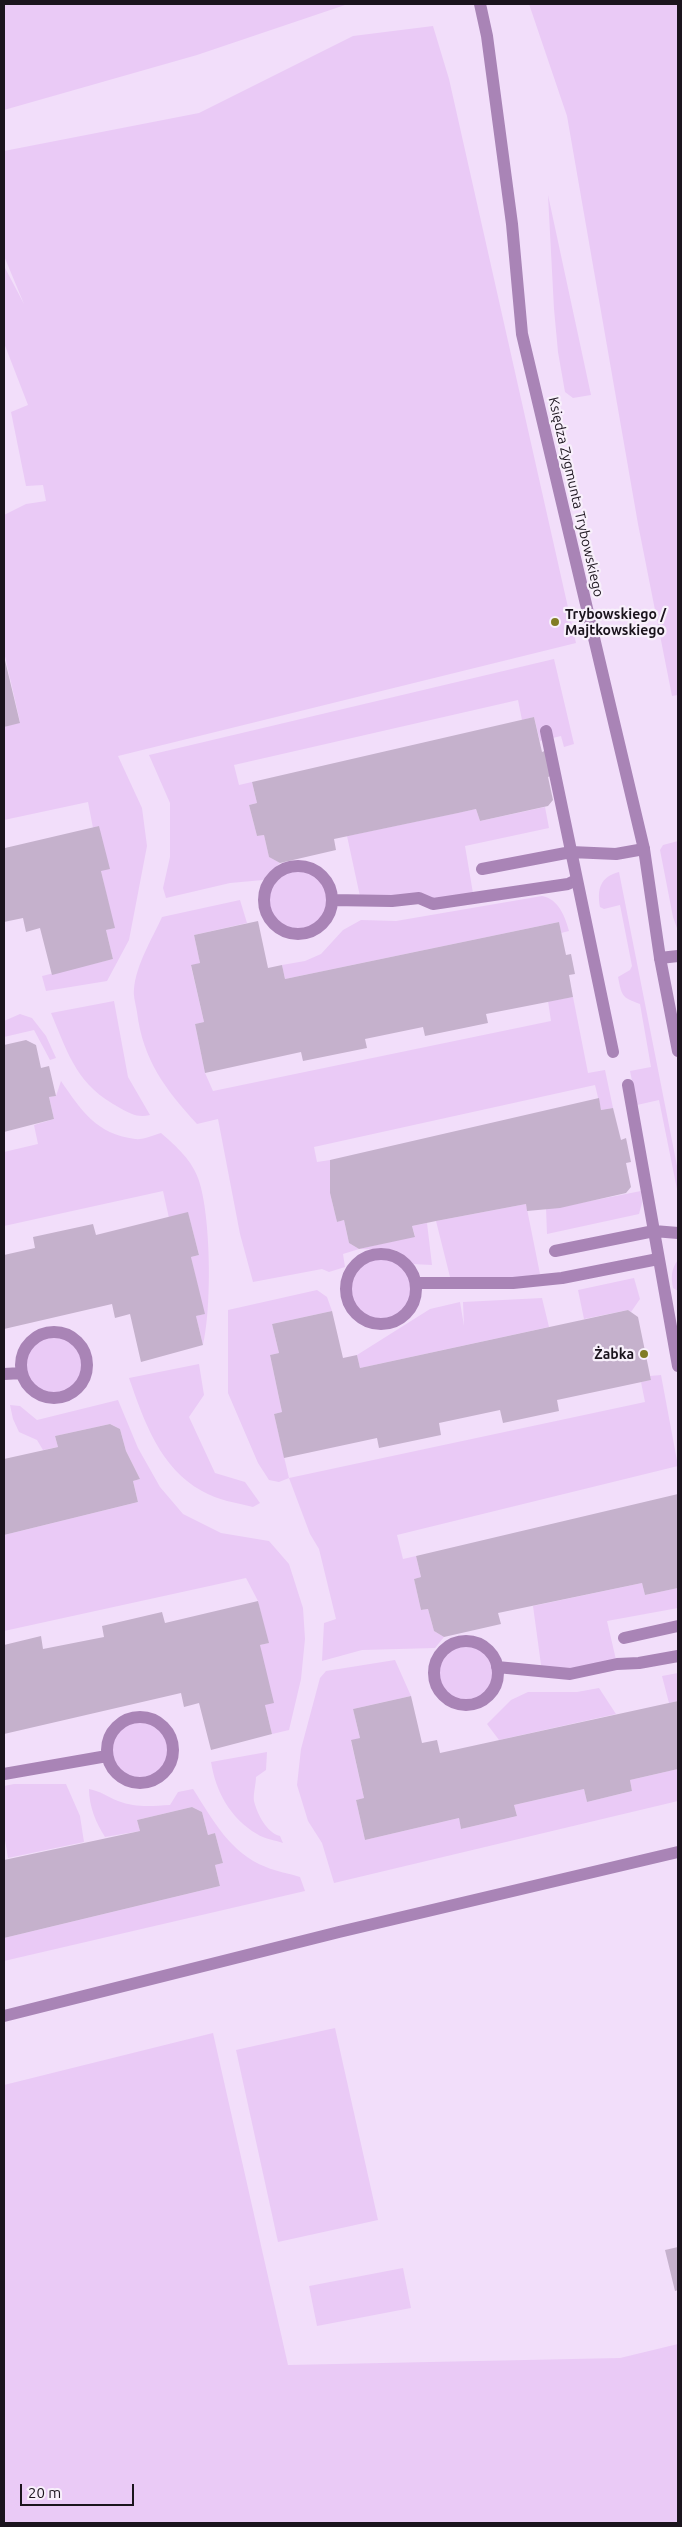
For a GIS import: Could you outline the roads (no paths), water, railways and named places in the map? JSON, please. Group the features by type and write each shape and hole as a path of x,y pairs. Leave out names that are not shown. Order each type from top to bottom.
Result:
{"street":[{"name":"Księdza Zygmunta Trybowskiego","path":"480,4 487,36 512,224 522,334 644,849 660,958 678,1051"},
{"path":"546,731 613,1052"},
{"path":"482,869 571,852 616,854 644,849"},
{"path":"298,866 318,872 331,889 332,900 330,912 325,922 306,934 294,934 283,930 273,923 267,914 264,902 270,881 278,873 298,866"},
{"path":"332,900 392,901 419,898 433,904 568,884 576,880"},
{"path":"660,958 678,956"},
{"path":"628,1085 678,1366"},
{"path":"555,1251 654,1231 678,1232"},
{"path":"371,1255 391,1255 400,1259 407,1265 416,1283 416,1294 406,1314 387,1323 376,1323 361,1317 350,1305 346,1294 350,1274 362,1259 371,1255"},
{"path":"416,1283 513,1283 562,1278 658,1259"},
{"path":"51,1332 73,1337 81,1345 86,1356 87,1367 85,1377 80,1386 63,1397 42,1396 26,1383 22,1373 24,1351 40,1335 51,1332"},
{"path":"4,1374 22,1373"},
{"path":"624,1638 678,1626"},
{"path":"457,1642 478,1643 494,1657 498,1667 495,1688 488,1697 480,1702 459,1705 445,1698 436,1685 434,1674 438,1659 448,1647 457,1642"},
{"path":"498,1667 570,1674 617,1664 639,1663 678,1656"},
{"path":"135,1716 147,1717 165,1727 173,1747 173,1758 168,1768 160,1777 139,1784 118,1776 111,1767 107,1756 110,1735 125,1720 135,1716"},
{"path":"4,1774 107,1756"},
{"path":"4,2016 349,1930 678,1852"}],"place":[{"name":"Trybowskiego / Majtkowskiego","path":"555,622"},
{"name":"Żabka","path":"644,1354"}]}
